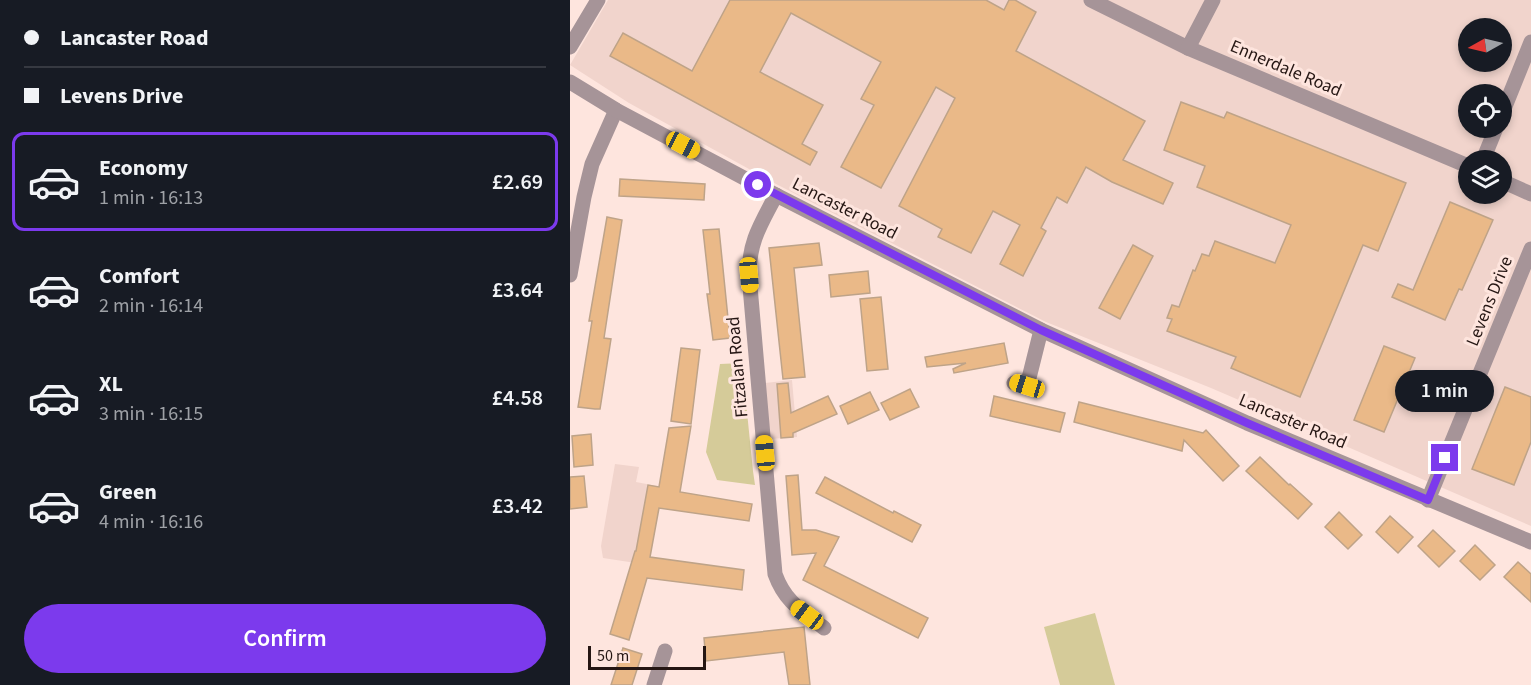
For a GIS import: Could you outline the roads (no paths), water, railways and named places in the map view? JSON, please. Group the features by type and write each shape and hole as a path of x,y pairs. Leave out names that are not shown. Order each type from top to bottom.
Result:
{"street":[{"path":"570,47 598,0"},
{"name":"Ennerdale Road","path":"1091,0 1188,48 1458,162"},
{"path":"1188,48 1213,0"},
{"path":"1512,89 1531,42"},
{"name":"Lancaster Road","path":"570,82 616,110 776,195 1041,330 1247,423 1531,542"},
{"path":"570,275 572,243 592,164 616,110"},
{"path":"1512,185 1531,194"},
{"name":"Fitzalan Road","path":"776,195 754,237 749,257 775,574 790,602 824,628"},
{"name":"Levens Drive","path":"1428,500 1531,249"},
{"path":"1014,383 1027,386 1041,330"},
{"path":"654,685 665,651"}]}
